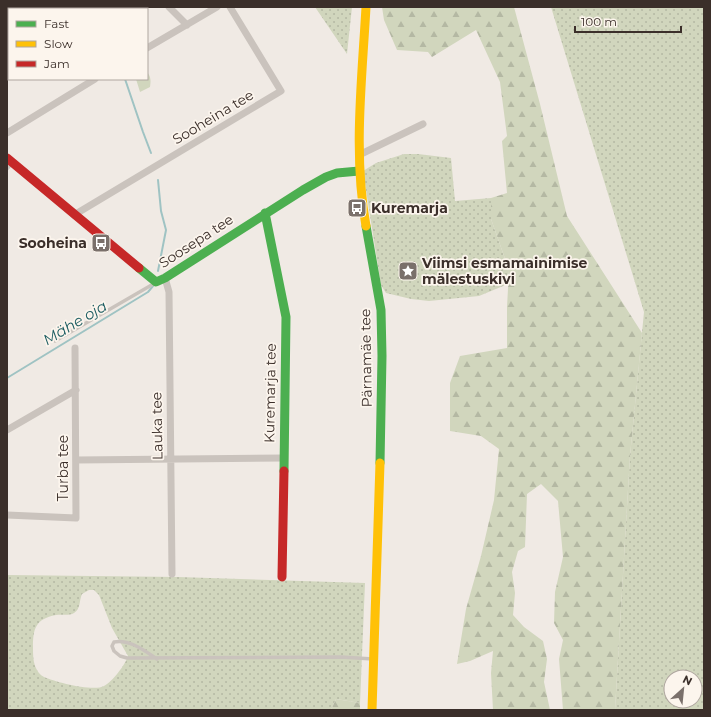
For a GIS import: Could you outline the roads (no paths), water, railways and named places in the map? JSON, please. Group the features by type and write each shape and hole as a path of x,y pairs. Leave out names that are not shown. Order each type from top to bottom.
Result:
{"street":[{"path":"169,7 187,25"},
{"path":"148,47 218,7"},
{"name":"Sooheina tee","path":"74,215 281,91 230,7"},
{"name":"Pärnamäe tee","path":"366,7 359,171 364,217 381,310 382,332 372,710"},
{"path":"7,133 94,80"},
{"path":"359,155 423,124"},
{"name":"Soosepa tee","path":"9,163 156,282 165,278 302,190 326,177 337,173 359,171"},
{"name":"Kuremarja tee","path":"265,213 286,317 282,576"},
{"name":"Lauka tee","path":"165,278 169,292 172,574"},
{"name":"Turba tee","path":"7,515 76,518 77,460 75,348"},
{"path":"7,430 76,390"},
{"path":"77,460 283,458"}],"lane":[{"path":"54,341 156,282"},
{"path":"158,659 129,643 120,641 114,642 112,646 114,651 127,658 158,659 341,657 374,659"}],"waterway":[{"name":"Mähe oja","path":"125,80 151,153"},
{"name":"Mähe oja","path":"158,180 161,211 166,230 158,271"},
{"name":"Mähe oja","path":"7,378 148,292 153,286"}],"place":[{"name":"Kuremarja","path":"357,208"},
{"name":"Sooheina","path":"101,243"},
{"name":"Viimsi esmamainimise mälestuskivi","path":"408,271"}]}
